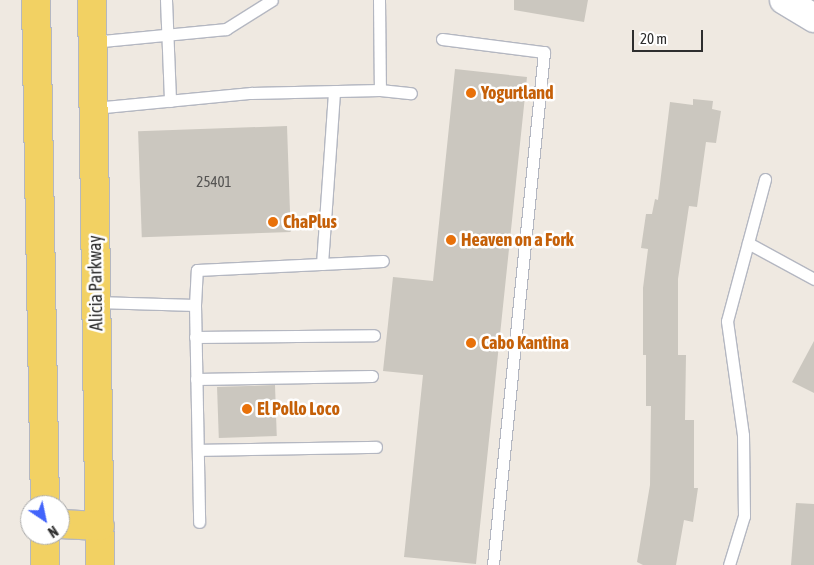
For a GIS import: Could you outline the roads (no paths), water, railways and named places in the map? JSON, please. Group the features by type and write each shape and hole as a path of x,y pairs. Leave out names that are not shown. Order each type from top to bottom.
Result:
{"main road":[{"path":"36,0 45,495"},
{"name":"Alicia Parkway","path":"92,0 100,565"},
{"path":"784,0 814,18"},
{"path":"70,524 100,526"},
{"path":"45,545 45,565"}],"lane":[{"path":"166,0 170,101"},
{"path":"92,42 226,29 272,0"},
{"path":"379,0 380,90"},
{"path":"442,39 544,52 493,565"},
{"path":"94,108 170,101 334,91 380,90 411,93"},
{"path":"322,264 334,91"},
{"path":"729,565 744,516 743,435 727,321 765,179"},
{"path":"748,243 814,279"},
{"path":"199,522 195,337 197,270 382,261"},
{"path":"96,302 195,305"},
{"path":"195,337 374,335"},
{"path":"196,379 372,376"},
{"path":"198,450 376,447"}],"place":[{"name":"Yogurtland","path":"471,93"},
{"name":"ChaPlus","path":"273,222"},
{"name":"Heaven on a Fork","path":"451,240"},
{"name":"Cabo Kantina","path":"471,343"},
{"name":"El Pollo Loco","path":"247,409"}]}
